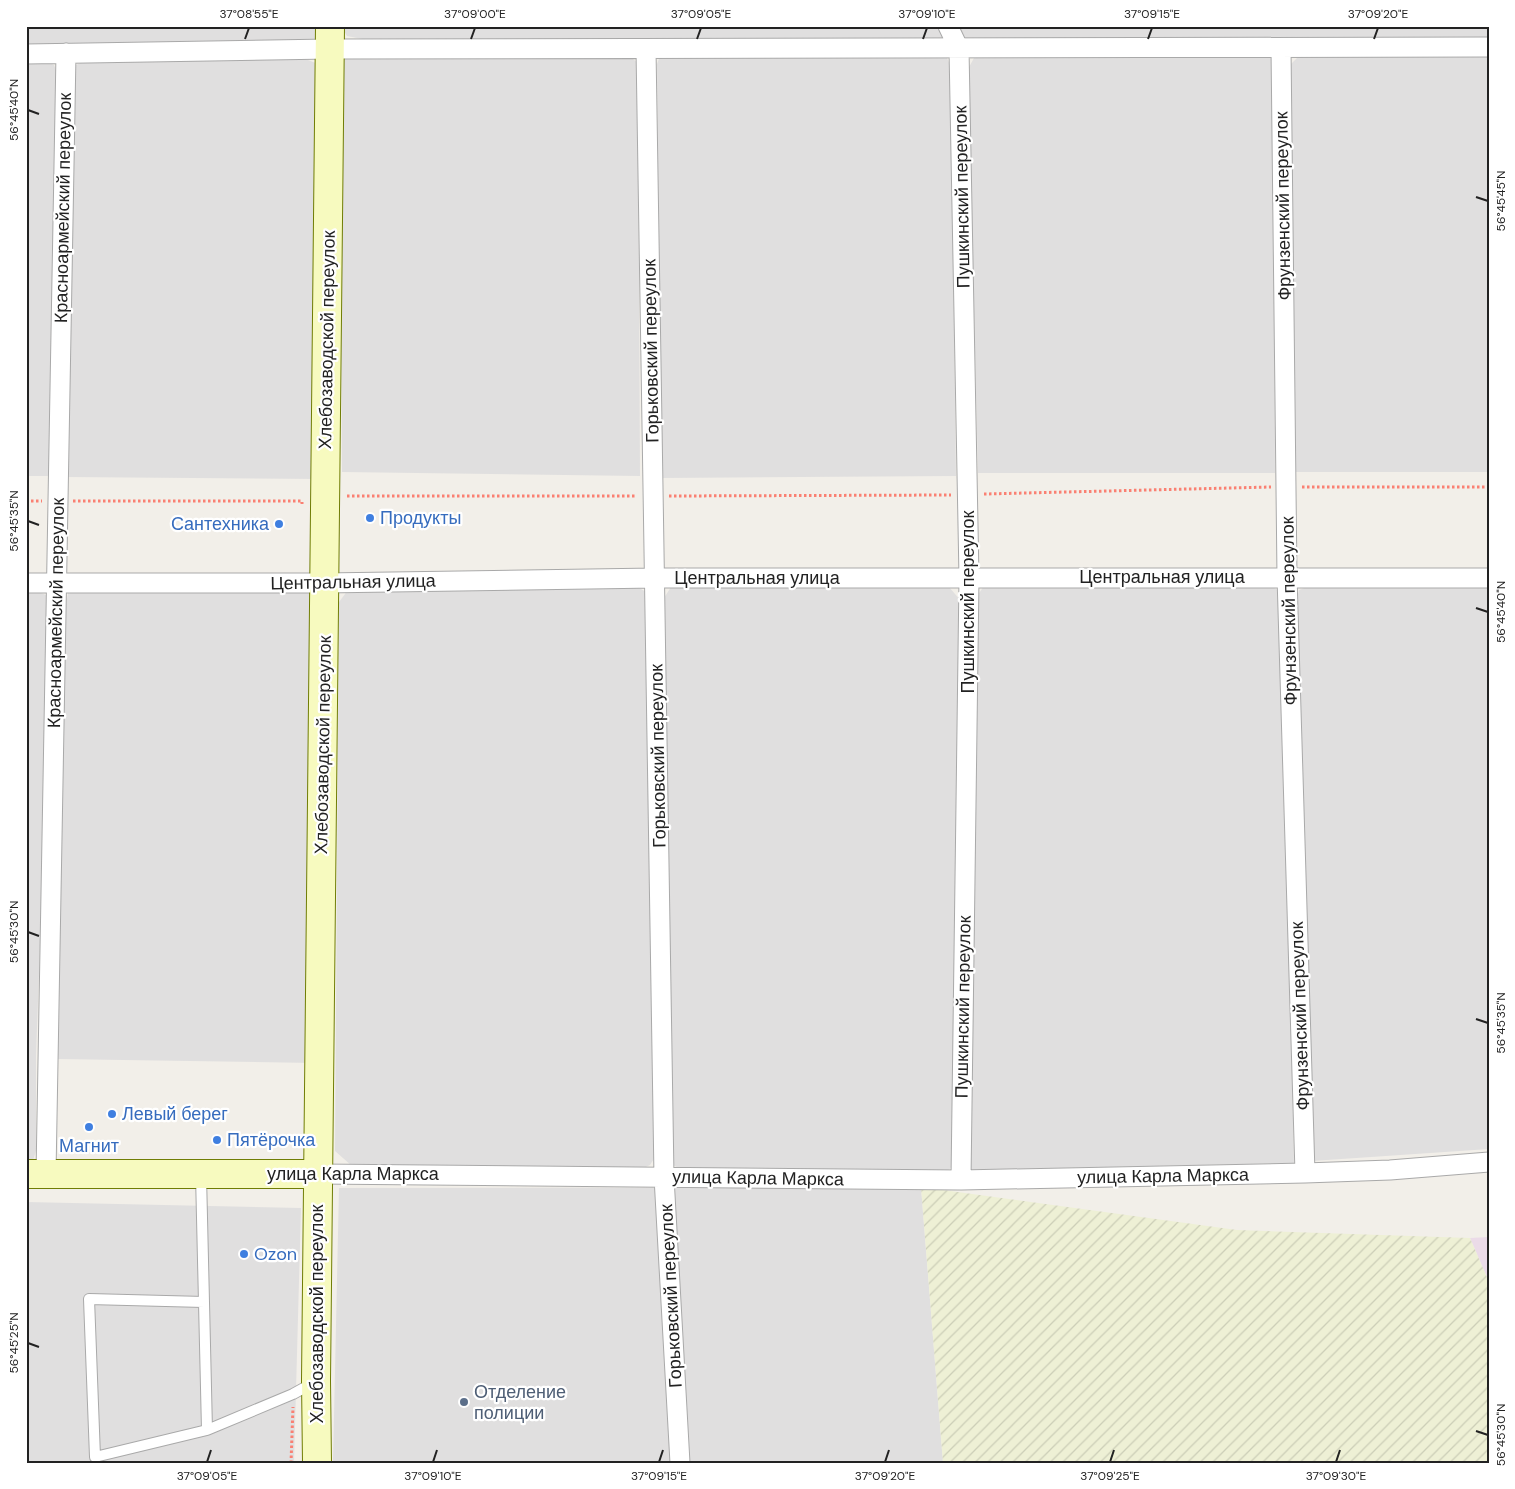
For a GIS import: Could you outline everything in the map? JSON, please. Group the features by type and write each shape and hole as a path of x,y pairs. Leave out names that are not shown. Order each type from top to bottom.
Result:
{"street":[{"name":"Пушкинский переулок","path":"948,26 959,49 969,578 961,1180"},
{"path":"26,54 330,38 646,49 1489,47"},
{"name":"Хлебозаводской переулок","path":"317,1463 316,1381 330,38"},
{"name":"Фрунзенский переулок","path":"1281,48 1287,577 1305,1173"},
{"name":"Горьковский переулок","path":"646,49 664,1178 680,1463"},
{"name":"Красноармейский переулок","path":"36,1174 57,583 66,53"},
{"name":"Центральная улица","path":"26,583 324,583 655,578 1489,578"},
{"name":"улица Карла Маркса","path":"36,1174 318,1174 961,1180 1305,1173 1390,1170 1489,1162"}],"lane":[{"path":"201,1174 207,1430"},
{"path":"204,1302 89,1299 95,1457 207,1430 293,1394 316,1381"}],"path":[{"path":"343,496 968,494 1286,487 1489,487"},
{"path":"26,501 302,501 302,510"}],"shaded area":[{"path":"26,26 322,26 318,40 305,43 26,45"},
{"path":"341,26 1489,26 1489,37 367,40 347,36"},
{"path":"1489,54 1489,472 1292,472 1289,66 1300,55"},
{"path":"352,55 629,56 638,63 640,476 342,472 340,72 342,61"},
{"path":"938,55 947,58 951,67 956,476 661,478 657,64 660,56"},
{"path":"987,55 1270,56 1274,65 1275,473 978,473 968,69 974,58"},
{"path":"303,58 318,64 320,479 66,477 74,73 76,65 86,60"},
{"path":"26,60 43,60 54,65 58,75 50,476 26,476"},
{"path":"1268,585 1278,590 1282,601 1294,1163 971,1170 975,599 984,586"},
{"path":"1312,585 1489,585 1489,1149 1312,1161 1295,607 1299,590"},
{"path":"636,586 646,592 657,1154 650,1165 637,1171 352,1166 335,1151 339,602 348,590"},
{"path":"671,587 949,587 961,601 954,1164 947,1172 682,1170 673,1165 664,598"},
{"path":"81,588 316,591 315,1063 57,1059 66,605 68,593"},
{"path":"26,591 36,591 51,597 52,614 36,1056 36,1151 33,1160 26,1163"},
{"path":"921,1187 943,1463 333,1463 339,1188"},
{"path":"26,1202 301,1208 294,1463 26,1463"},
{"path":"1489,1237 1489,1282 1470,1238"}],"green space":[{"path":"921,1187 1237,1230 1470,1238 1489,1282 1489,1463 943,1463"}],"place":[{"name":"Продукты","path":"370,518"},
{"name":"Сантехника","path":"279,524"},
{"name":"Левый берег","path":"112,1114"},
{"name":"Магнит","path":"89,1127"},
{"name":"Пятёрочка","path":"217,1140"},
{"name":"Ozon","path":"244,1254"},
{"name":"Отделение полиции","path":"464,1402"}]}
